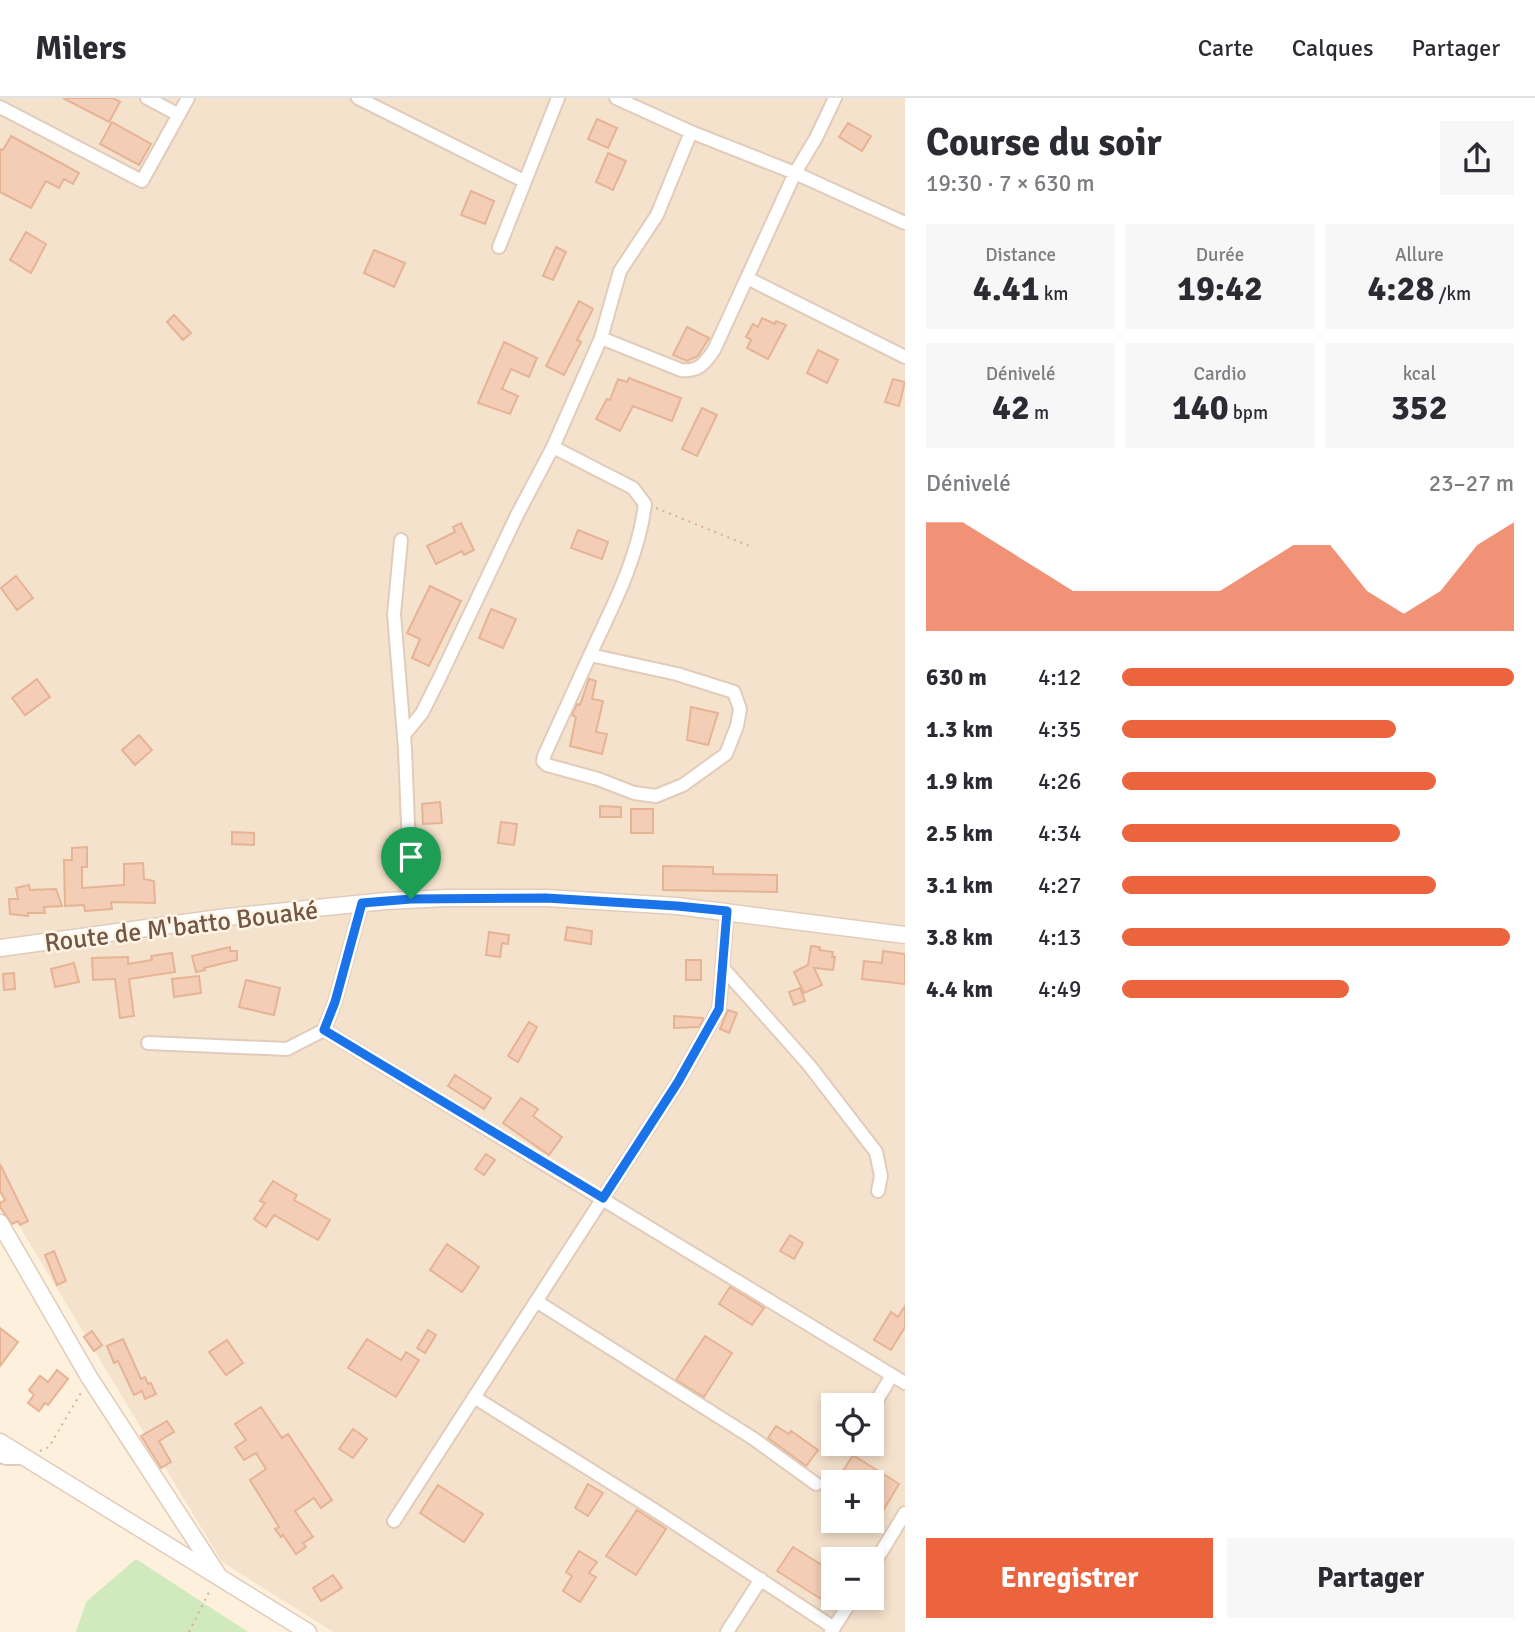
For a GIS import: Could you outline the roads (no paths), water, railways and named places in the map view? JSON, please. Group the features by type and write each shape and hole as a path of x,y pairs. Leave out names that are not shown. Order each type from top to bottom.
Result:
{"street":[{"path":"147,98 178,115"},
{"path":"0,107 142,181 188,98"},
{"path":"358,98 524,181"},
{"path":"499,247 558,98"},
{"path":"616,98 905,223"},
{"path":"601,338 681,370 699,368 714,350 794,173 816,138 835,98"},
{"path":"404,735 422,713 517,514 553,447 601,338 620,271 657,215 691,132"},
{"path":"747,278 905,357"},
{"path":"553,447 633,488 645,504 642,525 625,581 590,655 544,756 547,765 598,779 634,793 656,796 683,785 726,754 737,726 740,709 734,692 677,674 590,655"},
{"path":"401,540 394,614 404,735 411,899"},
{"name":"Route de M'batto Bouaké","path":"0,948 227,917 411,899 546,898 677,906 905,935"},
{"path":"148,1043 287,1049 324,1030 338,992 362,903"},
{"path":"394,1521 678,1082 719,1009 727,911"},
{"path":"722,967 810,1065 876,1152 881,1176 878,1191"},
{"path":"324,1030 905,1383"},
{"path":"0,1223 89,1377 218,1575"},
{"path":"536,1301 754,1439 816,1484"},
{"path":"882,1393 892,1376"},
{"path":"474,1397 761,1579 833,1630 846,1610"},
{"path":"0,1442 308,1632"},
{"path":"0,1456 23,1458"},
{"path":"884,1548 905,1514"},
{"path":"727,1632 761,1579"}]}
